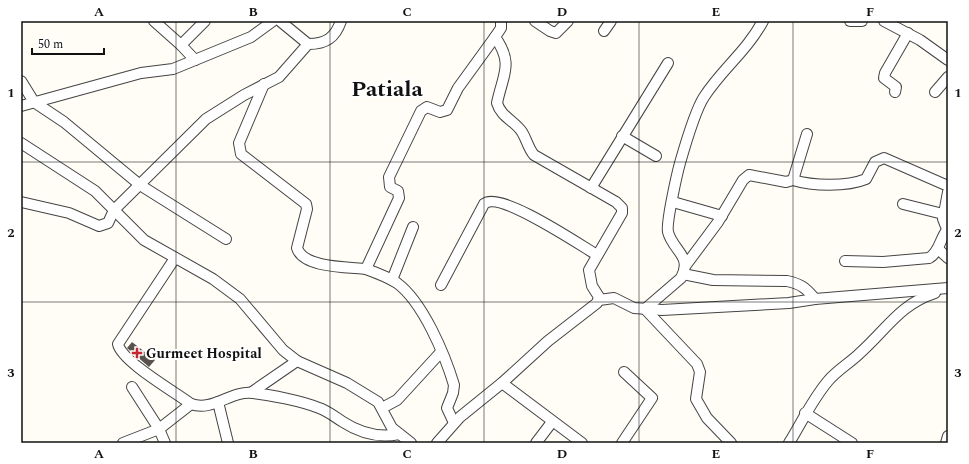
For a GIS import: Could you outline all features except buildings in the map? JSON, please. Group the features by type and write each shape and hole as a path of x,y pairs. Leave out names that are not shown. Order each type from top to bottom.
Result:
{"street":[{"path":"154,21 181,45 195,60"},
{"path":"181,45 205,21"},
{"path":"21,106 141,73 173,69 251,37 273,21"},
{"path":"280,21 308,44 319,44 328,41 337,31 341,21"},
{"path":"366,269 399,198 398,191 390,187 389,177 421,111 427,107 440,112 447,110 458,88 495,37 500,28 501,21"},
{"path":"535,21 550,31 556,33 568,21"},
{"path":"604,32 611,21"},
{"path":"684,270 683,257 668,233 680,163 702,100 714,83 748,46 763,21"},
{"path":"850,21 862,21"},
{"path":"884,21 908,33 948,60"},
{"path":"895,92 896,87 884,78 885,73 908,33"},
{"path":"495,37 502,47 507,65 497,103 499,109 523,133 529,150 534,155 616,202 622,208 620,218 591,265 589,277 599,300"},
{"path":"21,202 69,213 99,226 108,223 114,210 206,119 225,106 279,77 308,44"},
{"path":"591,188 668,63"},
{"path":"935,92 948,77"},
{"path":"21,81 34,102 64,122 140,185 226,239"},
{"path":"264,84 239,143 241,154 306,204 307,209 297,248 301,255 321,264 366,269 392,280 416,301 441,352 454,385 453,394 447,408 454,423"},
{"path":"793,180 807,134"},
{"path":"622,136 656,156"},
{"path":"21,143 94,191 144,240 213,279 240,299 283,350 296,361 347,383 372,397 382,408 387,421 399,434 411,443"},
{"path":"645,309 681,278 684,270 722,216 742,180 749,175 786,182 793,180 802,183 821,184 856,182 866,179 875,162 884,158 948,186"},
{"path":"845,261 883,262 925,258 934,255 948,229 944,222 944,214 948,192"},
{"path":"441,285 484,204 488,201 499,202 516,208 597,255"},
{"path":"673,202 722,216"},
{"path":"903,204 944,214"},
{"path":"392,280 413,227"},
{"path":"938,249 948,258"},
{"path":"175,258 118,344 119,349 127,359 191,404 202,407 252,392 296,361"},
{"path":"684,270 713,280 786,281 797,283 805,287 815,299"},
{"path":"437,443 454,423 502,383 548,341 599,300 614,298 634,308 645,309 789,303 815,299 948,288"},
{"path":"789,443 805,413 828,380 866,348 897,315 922,297 948,288"},
{"path":"645,309 697,364 700,372 696,399 707,418 731,443"},
{"path":"382,408 397,400 441,352"},
{"path":"622,443 652,398 624,372"},
{"path":"502,383 582,443"},
{"path":"132,387 159,429 165,443"},
{"path":"252,392 321,408 345,424 366,433 387,436 399,434"},
{"path":"218,402 228,443"},
{"path":"123,443 159,429 191,404"},
{"path":"805,413 852,443"},
{"path":"536,443 552,422"},
{"path":"946,443 948,436"}],"place":[{"name":"Gurmeet Hospital","path":"137,353"}],"district":[{"name":"Patiala","path":"387,88"}]}
